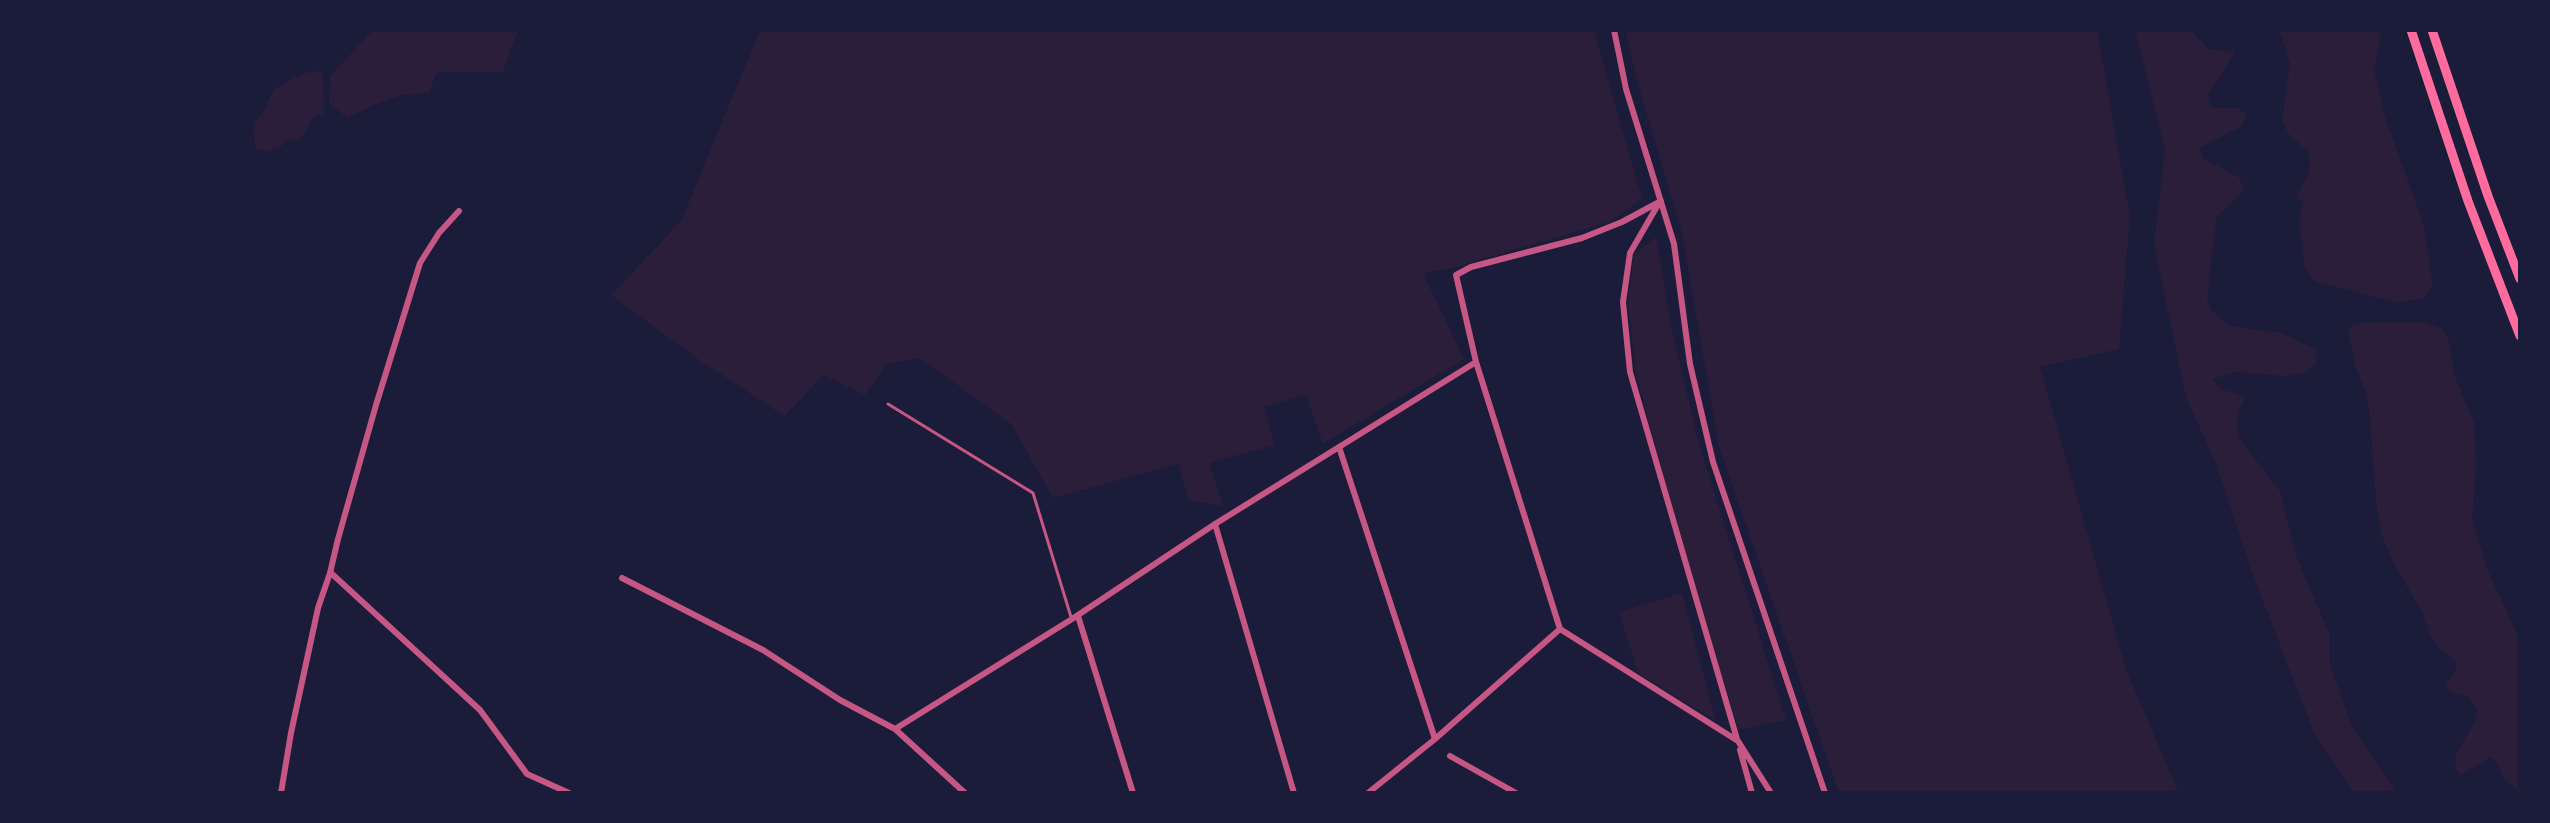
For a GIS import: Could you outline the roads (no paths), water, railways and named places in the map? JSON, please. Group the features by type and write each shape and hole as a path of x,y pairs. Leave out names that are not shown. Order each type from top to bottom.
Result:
{"main road":[{"path":"2411,30 2468,201 2520,336"},
{"path":"2432,30 2488,196 2520,279"}],"street":[{"path":"1614,30 1626,89 1674,244 1690,364 1713,462 1825,793"},
{"path":"1661,201 1622,222 1582,238 1471,267 1456,275 1476,362 1560,629 1738,741 1771,793"},
{"path":"1661,201 1630,253 1623,302 1630,372 1752,793"},
{"path":"281,793 315,624 367,435 420,263 439,233 459,211"},
{"path":"895,729 1075,618 1215,524 1476,362"},
{"path":"1339,447 1435,739"},
{"path":"1215,524 1294,793"},
{"path":"330,573 480,710 527,774 569,793"},
{"path":"622,578 763,650 840,700 895,729 965,793"},
{"path":"1075,618 1133,793"},
{"path":"1368,793 1435,739 1560,629"},
{"path":"1450,756 1516,793"}],"lane":[{"path":"888,404 1033,493 1075,618"}]}
